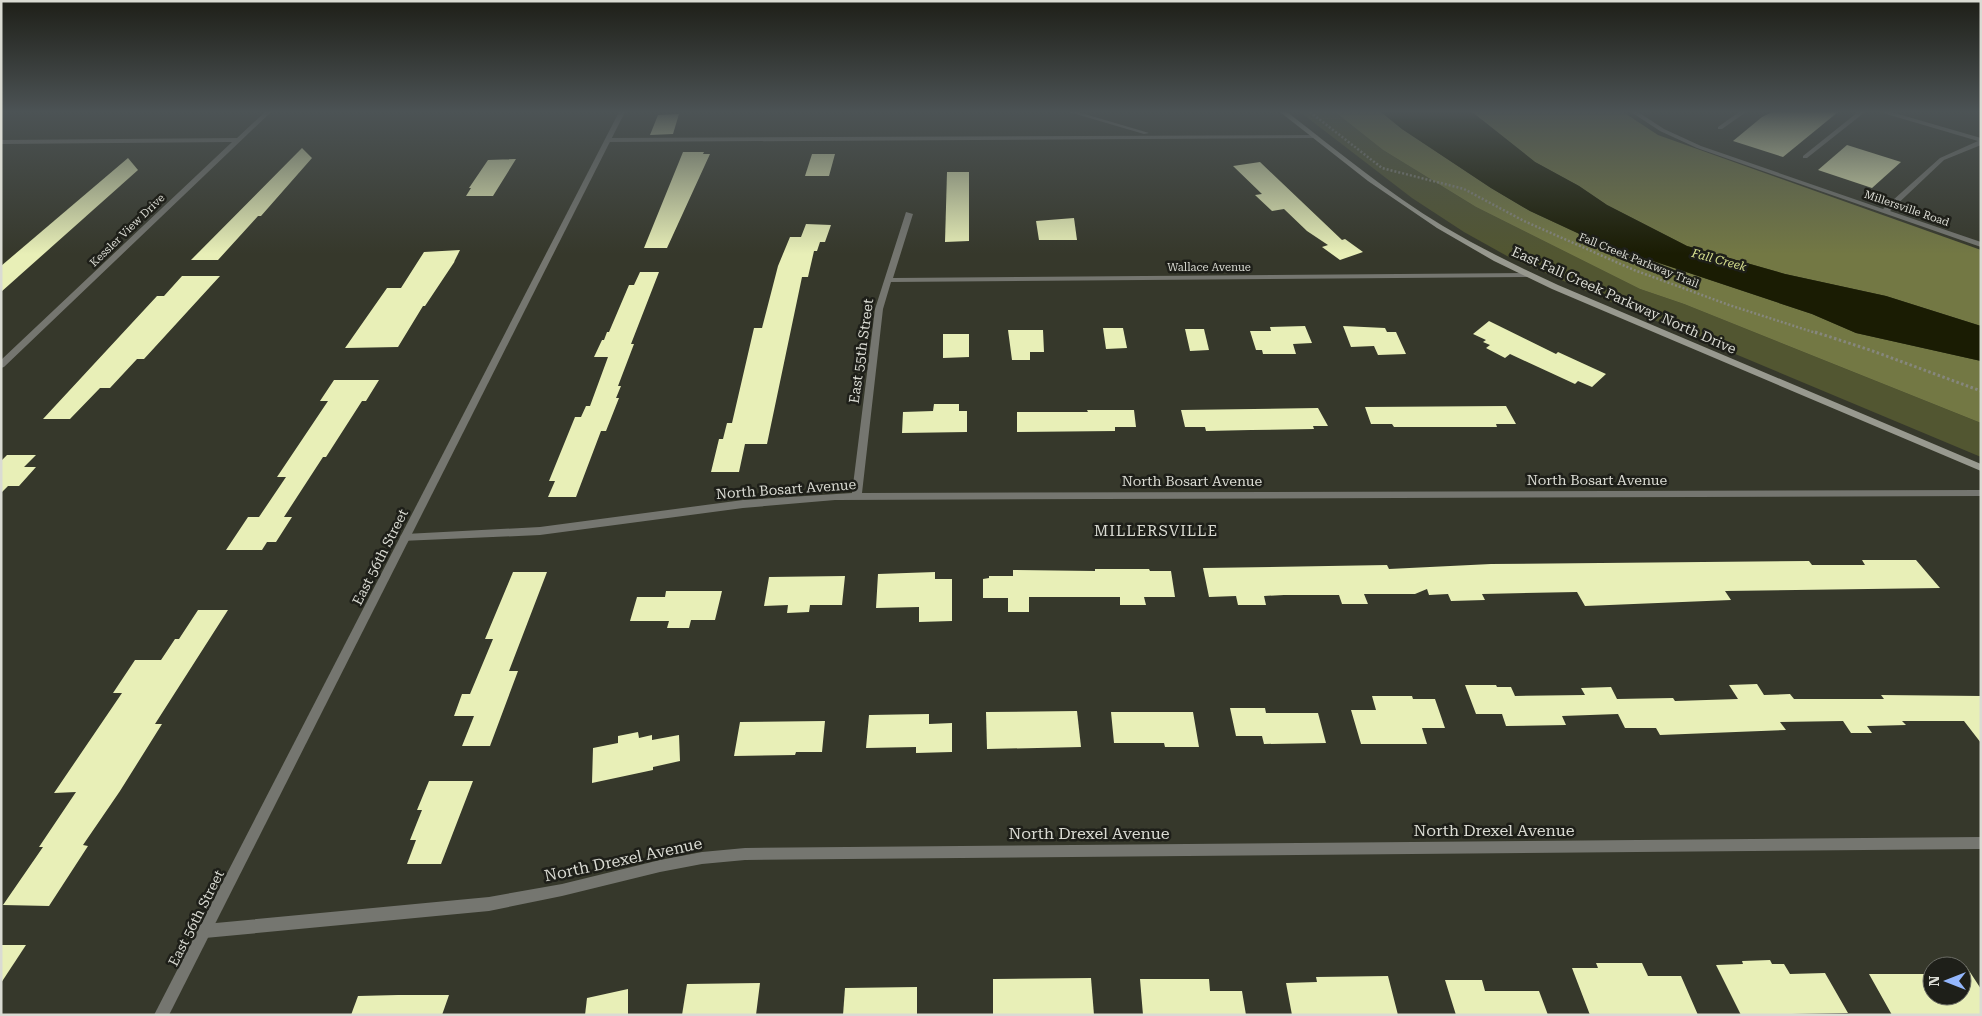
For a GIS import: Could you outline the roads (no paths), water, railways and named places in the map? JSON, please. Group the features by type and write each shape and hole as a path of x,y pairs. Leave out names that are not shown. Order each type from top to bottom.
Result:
{"main road":[{"name":"East Fall Creek Parkway North Drive","path":"1346,159 1398,199 1442,229 1529,275 1981,468"}],"street":[{"name":"Kessler View Drive","path":"1,365 218,159"},
{"name":"East 56th Street","path":"161,1015 598,159"},
{"name":"Millersville Road","path":"1734,159 1981,245"},
{"path":"1884,212 1942,159"},
{"name":"East 55th Street","path":"857,496 879,309 909,214"},
{"name":"Wallace Avenue","path":"888,280 1529,275"},
{"name":"North Bosart Avenue","path":"405,538 548,531 750,503 857,496 1981,493"},
{"name":"North Drexel Avenue","path":"204,931 489,904 562,890 660,866 702,858 745,854 1981,843"}],"water":[{"name":"Fall Creek","path":"1448,159 1532,159 1579,186 1607,205 1687,246 1785,274 1886,296 1981,326 1981,361 1856,333 1812,314 1599,243 1530,211"}],"district":[{"name":"MILLERSVILLE","path":"1156,531"}]}
